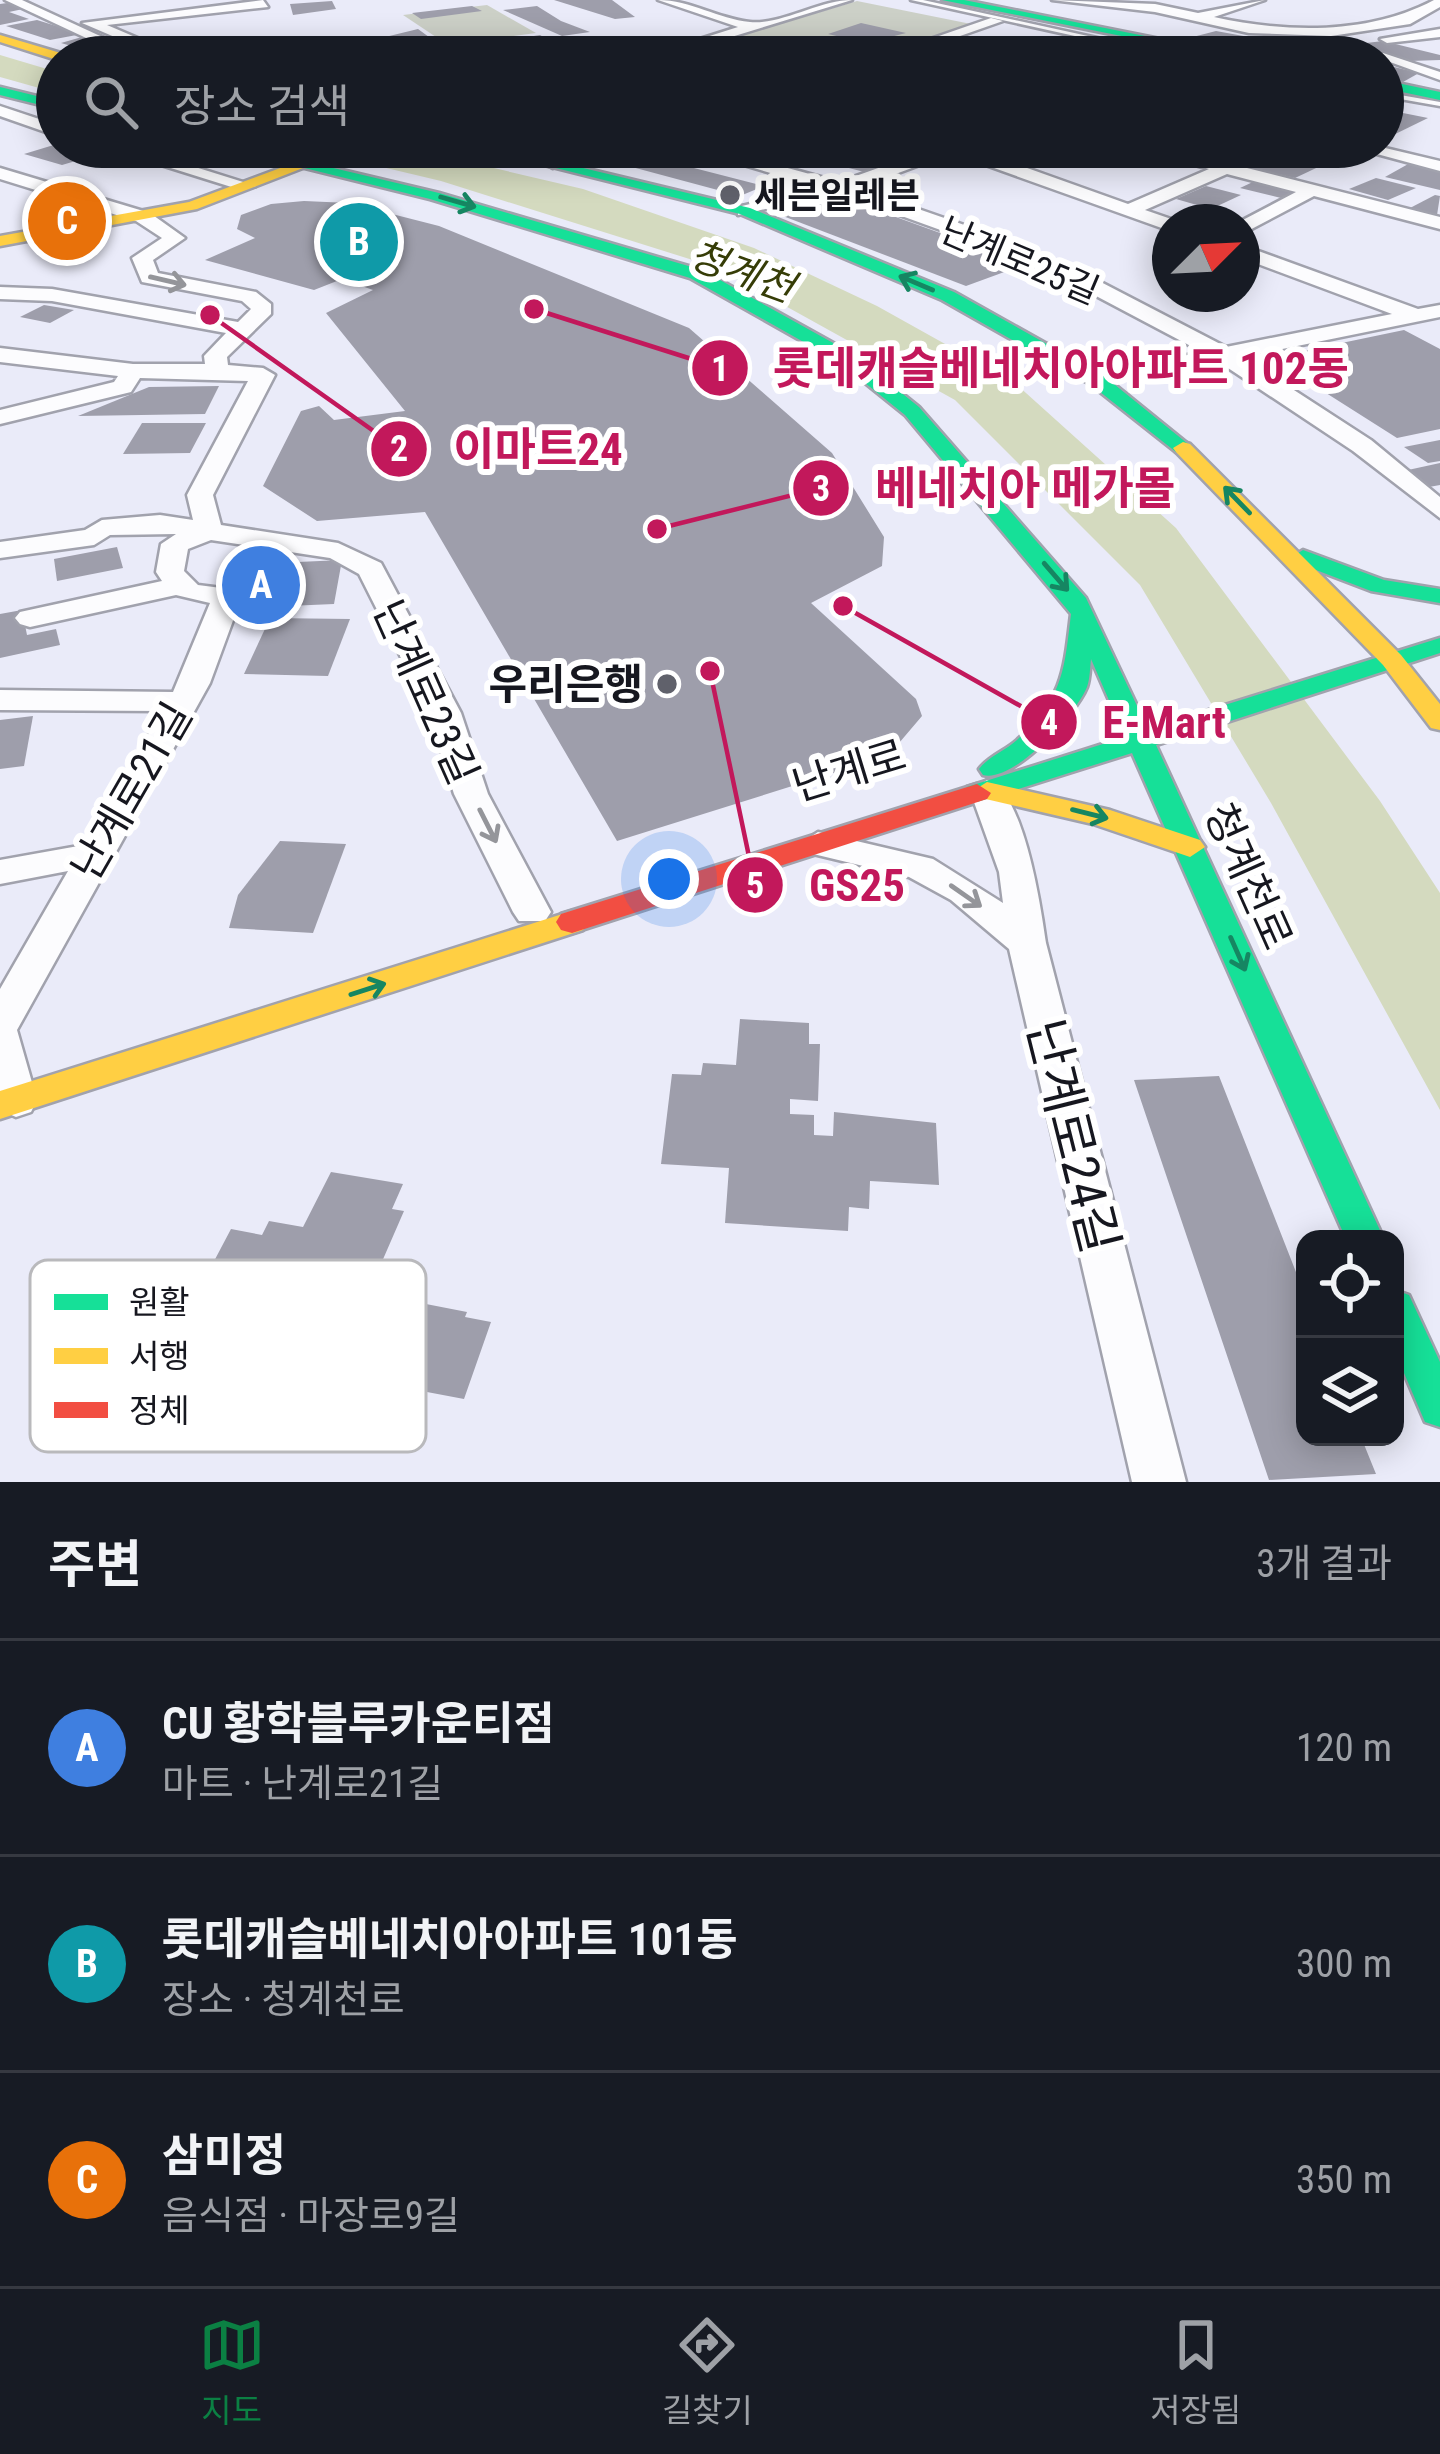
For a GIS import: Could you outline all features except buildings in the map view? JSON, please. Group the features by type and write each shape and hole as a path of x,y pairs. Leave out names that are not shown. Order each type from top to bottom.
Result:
{"main road":[{"path":"902,0 1093,36"},
{"path":"947,0 1098,36"},
{"path":"0,38 36,50"},
{"path":"0,91 36,111"},
{"path":"1404,91 1439,92"},
{"path":"1,240 143,217 295,168"},
{"name":"청계천로","path":"326,168 610,245 696,274 780,316 846,358 912,412 1083,613 1151,729 1190,847 1361,1230"},
{"path":"573,168 745,211 948,296 1097,380 1174,438 1283,548 1374,656 1440,722"},
{"path":"1283,548 1352,578 1440,596"},
{"path":"1083,613 1075,686 1026,746 990,780 1190,847"},
{"path":"1374,656 1440,624"},
{"path":"1374,656 1440,645"},
{"name":"난계로","path":"8,1103 132,1040 532,912 990,780 1374,656"},
{"name":"난계로","path":"8,1103 818,844 990,780"},
{"path":"1404,1327 1440,1408"}],"street":[{"path":"10,0 105,36"},
{"path":"664,0 753,27"},
{"path":"724,36 846,0"},
{"path":"1058,0 1155,8 1249,29 1331,32 1418,15 1440,22"},
{"path":"1212,0 1232,5"},
{"path":"1139,36 1259,0"},
{"path":"121,36 89,23 262,2 278,29 291,36"},
{"path":"1418,15 1421,9 1440,2"},
{"path":"950,36 996,21"},
{"path":"118,34 184,26"},
{"path":"1404,37 1440,33"},
{"path":"1404,70 1439,92"},
{"path":"0,111 36,118"},
{"path":"0,137 36,126"},
{"path":"1404,158 1440,166"},
{"path":"185,168 247,186"},
{"name":"난계로25길","path":"769,168 833,185 1056,271 1231,356 1375,452 1440,510"},
{"path":"745,211 903,168"},
{"path":"1016,168 1152,218"},
{"path":"1224,168 1440,224"},
{"path":"1129,210 1228,169"},
{"path":"0,173 143,217 176,238 142,258 149,278 249,296 263,309 215,356 218,370"},
{"path":"1260,218 1311,191"},
{"path":"1260,257 1433,319"},
{"path":"0,292 52,295 243,329"},
{"path":"1097,380 1433,319"},
{"path":"0,355 133,371 218,370 263,375 200,495 209,531 176,544 170,572 182,585"},
{"path":"0,418 123,387 133,371"},
{"name":"난계로23길","path":"0,550 94,537 102,528 160,523 338,550 371,569 446,712 471,794 532,912"},
{"path":"358,562 388,542"},
{"path":"30,618 182,585"},
{"name":"난계로21길","path":"0,1024 182,702 227,596 190,593 182,585"},
{"path":"0,700 182,702"},
{"name":"난계로24길","path":"990,780 1017,872 1027,943 1159,1482"},
{"path":"818,844 920,868 964,891 1027,943"},
{"path":"0,872 93,855"},
{"path":"0,1036 8,1103"}],"lane":[{"path":"914,0 1081,36"}],"shaded area":[{"path":"857,1 976,25 942,36 739,36"},
{"path":"487,5 536,33 434,36 403,15"}],"water":[{"path":"0,55 36,66 36,87 0,77"},
{"name":"청계천","path":"386,168 494,168 583,189 754,248 877,306 1015,383 1176,528 1380,801 1440,893 1440,1110 1271,803 1140,585 955,400 715,267"}],"traffic: fast":[{"path":"947,0 1135,36"},
{"path":"1404,88 1440,96"},
{"path":"0,91 36,100"},
{"path":"316,168 434,196 696,274 846,358 912,411 1078,603 1361,1230"},
{"path":"566,168 745,211 948,296 1097,380 1183,448"},
{"path":"1303,557 1379,586 1440,596"},
{"path":"993,769 1026,746 1075,686 1083,614"},
{"path":"977,793 1440,645"},
{"path":"1404,1327 1440,1408"}],"traffic: slow":[{"path":"0,38 36,49"},
{"path":"0,241 192,206 294,168"},
{"path":"1183,448 1392,660 1440,722"},
{"path":"987,791 1100,816 1190,847"},
{"path":"0,1105 572,922"}],"traffic: jam":[{"path":"572,922 977,793"}],"place":[{"name":"세븐일레븐","path":"730,195"},
{"name":"삼미정","path":"67,221"},
{"name":"롯데캐슬베네치아아파트 101동","path":"359,242"},
{"name":"롯데캐슬베네치아아파트 102동","path":"534,309"},
{"name":"이마트24","path":"210,315"},
{"name":"베네치아 메가몰","path":"657,529"},
{"name":"CU 황학블루카운티점","path":"261,585"},
{"name":"E-Mart","path":"843,606"},
{"name":"GS25","path":"710,671"},
{"name":"우리은행","path":"667,684"}]}
